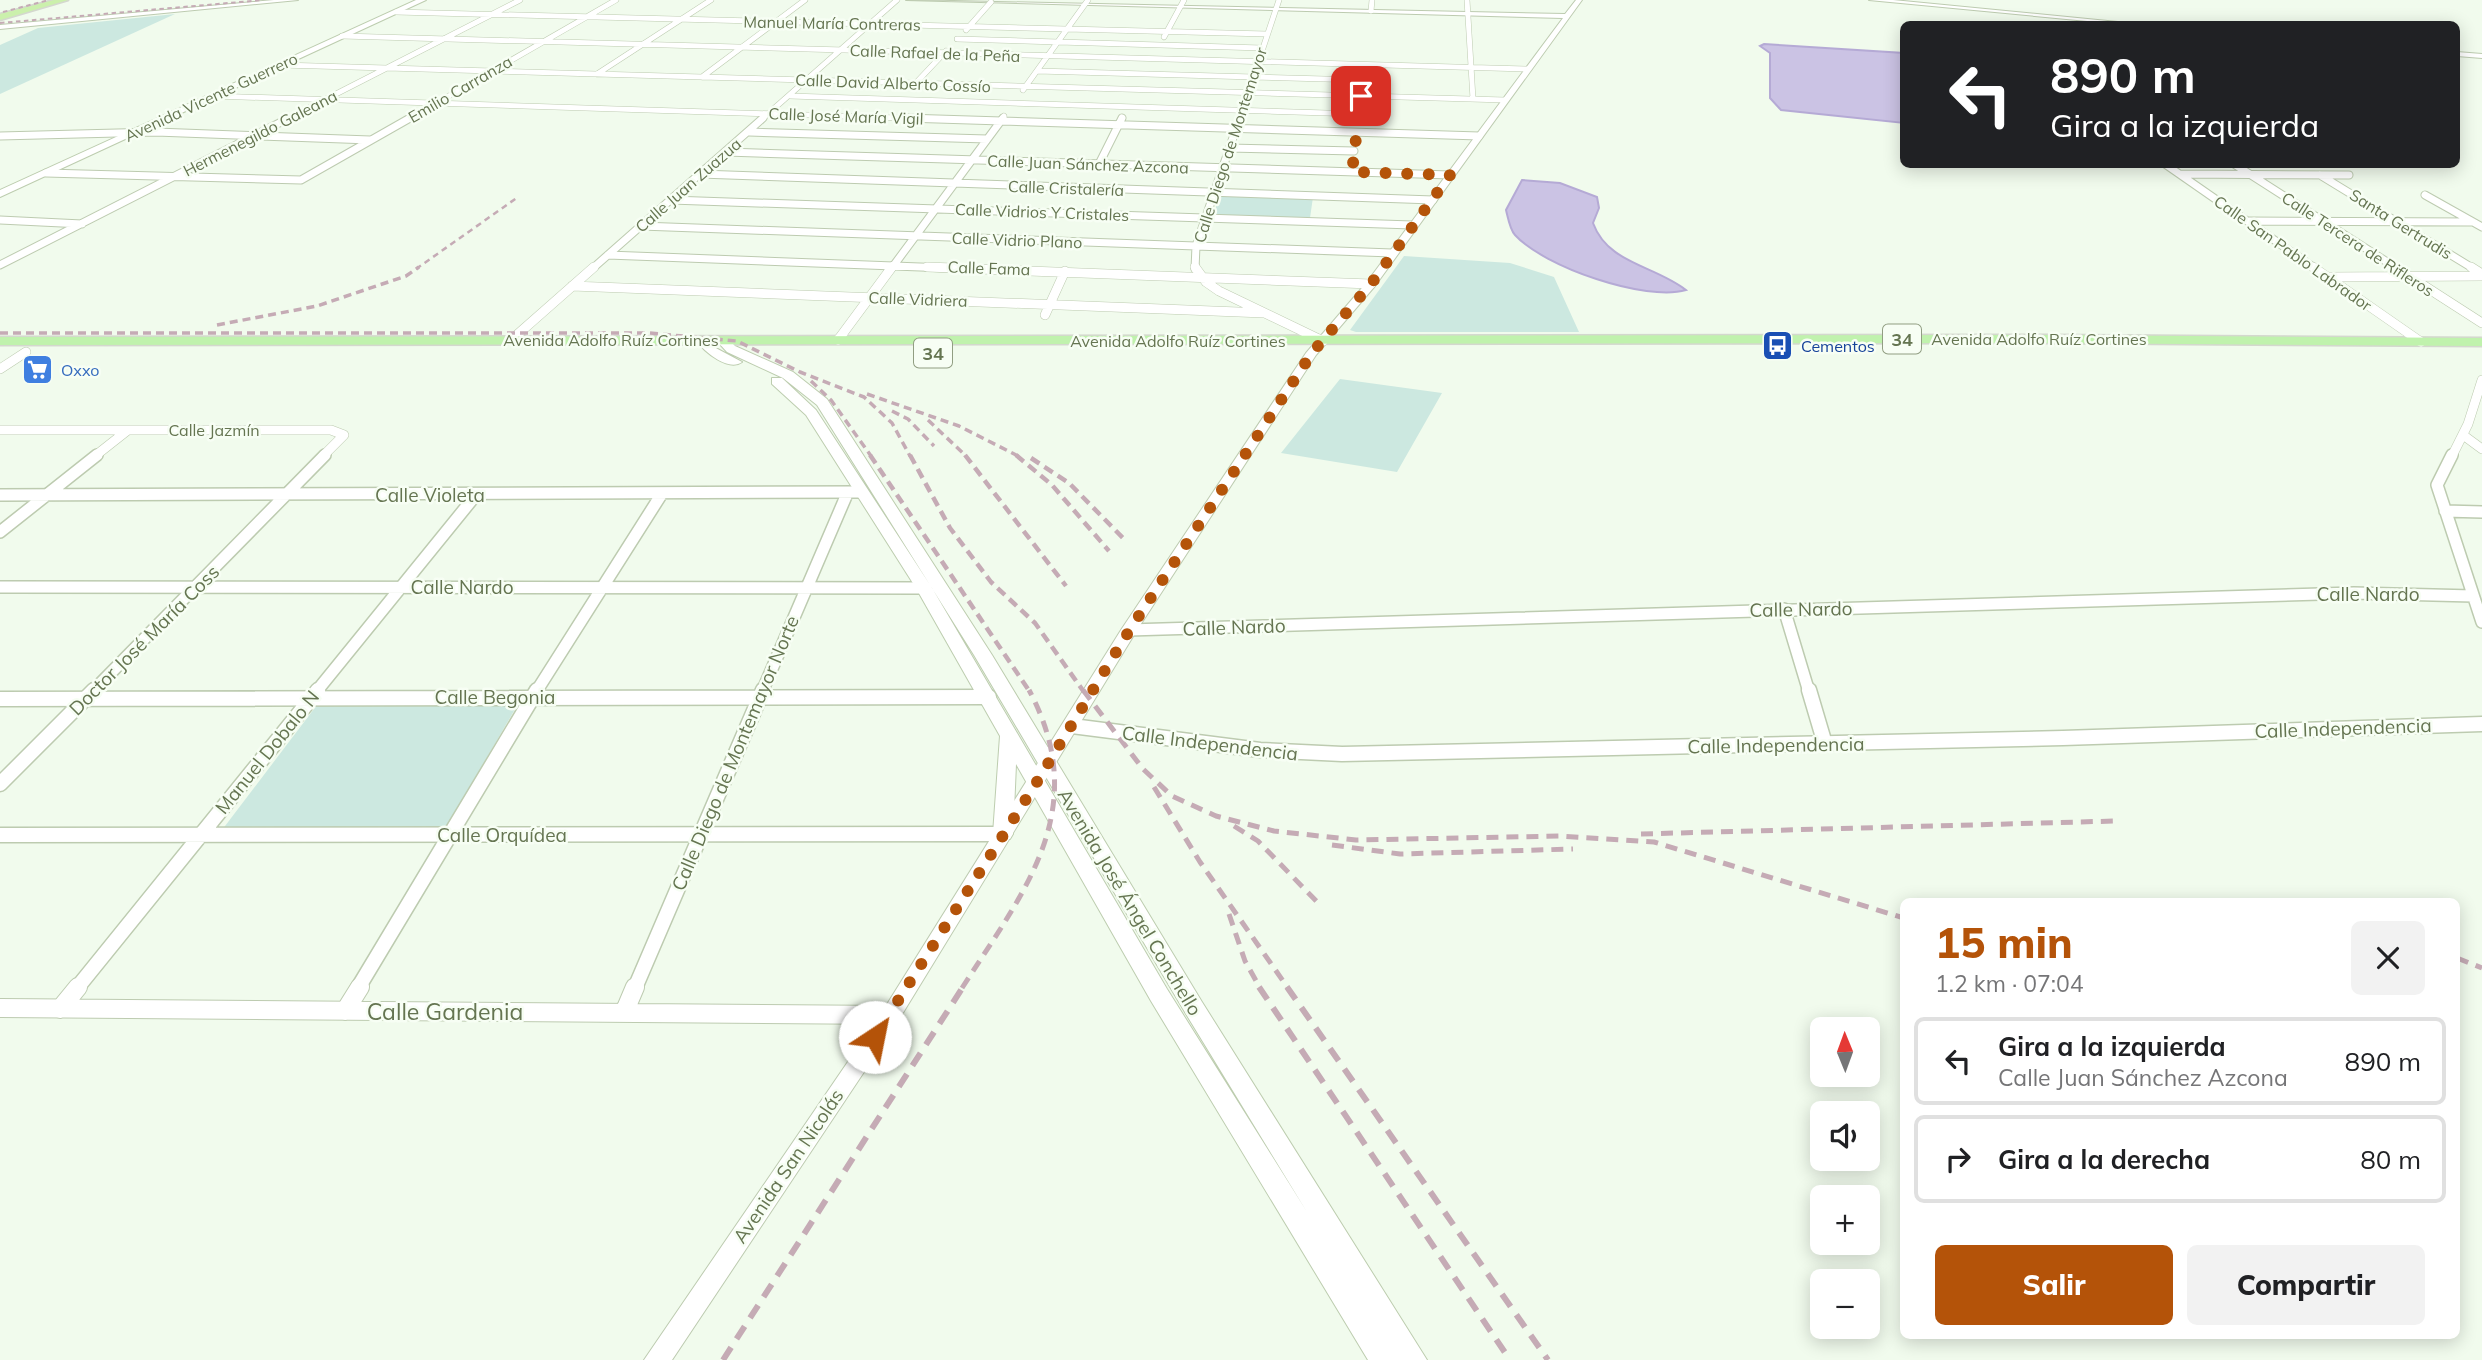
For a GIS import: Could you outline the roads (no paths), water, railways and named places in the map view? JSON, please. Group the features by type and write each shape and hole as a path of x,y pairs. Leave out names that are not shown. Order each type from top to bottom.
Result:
{"highway":[{"path":"0,18 32,0"},
{"path":"0,18 38,0"},
{"path":"0,18 56,0"},
{"path":"0,18 64,0"}],"main road":[{"name":"Avenida Vicente Guerrero","path":"0,194 422,0"},
{"name":"Avenida Adolfo Ruíz Cortines","path":"1318,347 1861,339 2482,342"},
{"name":"Avenida Adolfo Ruíz Cortines","path":"719,346 838,340 893,347"},
{"name":"Avenida Adolfo Ruíz Cortines","path":"0,341 510,341 607,346"},
{"name":"Avenida Adolfo Ruíz Cortines","path":"0,352 719,346 2482,354"},
{"name":"Avenida José Ángel Conchello","path":"719,346 796,396 811,413 854,493 924,588 989,697 1035,785 1159,995 1384,1360"},
{"name":"Avenida José Ángel Conchello","path":"719,346 788,375 822,402 983,655 1194,1008 1413,1360"},
{"path":"1003,834 1009,760 1007,732"}],"street":[{"path":"0,18 295,0"},
{"name":"Hermenegildo Galeana","path":"0,265 520,0"},
{"name":"Emilio Carranza","path":"174,177 293,181 305,178 616,0"},
{"path":"596,74 711,0"},
{"path":"702,77 805,0"},
{"name":"Calle Juan Zuazua","path":"510,341 897,0"},
{"path":"909,0 1182,3 1276,9 1568,16"},
{"name":"Calle Diego de Montemayor","path":"1201,277 1194,264 1196,246 1279,0"},
{"path":"1371,11 1372,0"},
{"path":"1468,0 1473,99"},
{"name":"Avenida San Nicolás","path":"657,1360 891,1015 1129,631 1318,347 1371,284 1579,0"},
{"path":"1872,0 2102,21"},
{"path":"0,18 62,22 233,2"},
{"path":"848,156 991,2"},
{"path":"838,340 1087,2"},
{"path":"1098,164 1182,3"},
{"name":"Manuel María Contreras","path":"396,12 1267,34"},
{"name":"Calle Rafael de la Peña","path":"342,36 1528,69"},
{"path":"957,39 1262,48"},
{"path":"2460,54 2482,56"},
{"name":"Calle David Alberto Cossío","path":"281,65 1506,100"},
{"path":"1352,172 1363,65"},
{"path":"1037,71 1362,80"},
{"name":"Calle José María Vigil","path":"212,96 1479,136"},
{"name":"Calle José María Vigil","path":"790,96 1359,114"},
{"path":"749,132 987,139"},
{"path":"0,136 130,134 371,140"},
{"path":"1229,148 1354,151"},
{"name":"Calle Juan Sánchez Azcona","path":"726,152 1450,175"},
{"name":"Calle San Pablo Labrador","path":"2171,168 2421,342"},
{"name":"Calle Tercera de Rifleros","path":"2240,168 2482,323"},
{"path":"46,173 174,177"},
{"name":"Calle Cristalería","path":"700,174 1433,200"},
{"path":"2179,174 2349,175"},
{"name":"Santa Gertrudis","path":"2320,175 2482,275"},
{"path":"2425,195 2482,227"},
{"name":"Calle Vidrios Y Cristales","path":"671,200 1412,225"},
{"path":"0,220 82,224"},
{"path":"2248,221 2473,222"},
{"name":"Calle Vidrio Plano","path":"641,226 1392,253"},
{"name":"Calle Fama","path":"608,254 1371,284"},
{"path":"1045,315 1065,271"},
{"path":"2329,277 2482,275"},
{"path":"1201,277 1318,347"},
{"name":"Calle Vidriera","path":"572,286 1264,313"},
{"path":"0,369 26,352"},
{"path":"2482,383 2468,424 2437,485 2482,622"},
{"path":"2468,424 2482,424"},
{"name":"Calle Jazmín","path":"0,430 331,430 343,433 343,438 288,495"},
{"path":"0,532 128,430"},
{"path":"2463,435 2482,449"},
{"name":"Calle Violeta","path":"0,495 475,496 854,493"},
{"name":"Calle Diego de Montemayor Norte","path":"624,1013 806,587 854,493"},
{"name":"Doctor José María Coss","path":"0,784 288,495"},
{"path":"345,1011 533,697 662,495"},
{"name":"Manuel Dobalo N","path":"60,1009 475,496"},
{"path":"2445,511 2480,514"},
{"name":"Calle Nardo","path":"0,587 924,588"},
{"name":"Calle Nardo","path":"1129,631 2354,593 2473,596"},
{"path":"1784,609 1825,744"},
{"name":"Calle Begonia","path":"0,698 989,697"},
{"name":"Calle Independencia","path":"1072,726 1301,754 1825,744 2482,724"},
{"name":"Calle Orquídea","path":"0,835 1003,834"},
{"name":"Calle Gardenia","path":"0,1008 891,1015"}],"railway":[{"path":"3,12 49,0"},
{"path":"0,23 263,0"},
{"path":"416,269 518,197"},
{"path":"217,325 317,306 406,276 419,267"},
{"path":"0,333 650,333 737,341 800,372 864,397 892,423 910,456"},
{"path":"811,381 831,400 871,456"},
{"path":"867,394 959,426 1018,456"},
{"path":"892,411 908,419 934,446"},
{"path":"928,420 965,455"},
{"path":"870,455 1030,691"},
{"path":"910,455 950,528 991,582 1035,623 1084,692"},
{"path":"965,455 1066,586"},
{"path":"1016,455 1052,485 1109,551"},
{"path":"1031,458 1069,483 1123,538"},
{"path":"1083,690 1143,769 1172,796 1216,816 1274,831 1356,840 1560,836 1654,842 1900,917"},
{"path":"962,988 1027,883 1043,848 1052,811 1054,774 1047,733 1030,691"},
{"path":"1154,787 1200,862 1288,988"},
{"path":"1641,834 2115,821"},
{"path":"1234,826 1258,841 1321,906"},
{"path":"1332,845 1400,854 1573,849"},
{"path":"1229,914 1245,961 1260,988"},
{"path":"2460,959 2482,968"},
{"path":"723,1360 963,987"},
{"path":"1259,987 1510,1360"},
{"path":"1287,987 1548,1360"}],"place":[{"name":"Cementos","path":"1778,346"},
{"name":"Oxxo","path":"38,370"}]}
